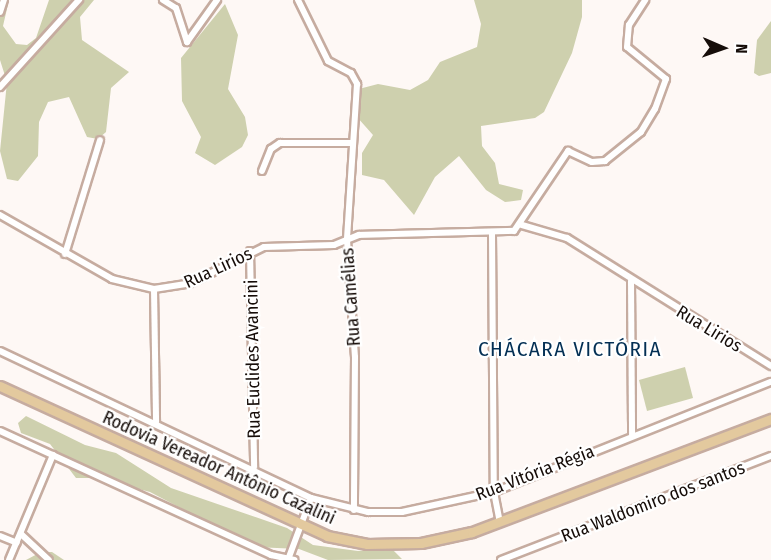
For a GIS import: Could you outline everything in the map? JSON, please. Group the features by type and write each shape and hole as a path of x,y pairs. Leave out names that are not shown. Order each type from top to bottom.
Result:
{"main road":[{"name":"Rodovia Vereador Antônio Cazalini","path":"0,386 298,523 348,541 396,545 446,539 500,522 771,419"}],"street":[{"path":"0,12 4,0"},
{"path":"0,87 79,0"},
{"path":"163,0 176,8 187,42 217,0"},
{"name":"Rua Camélias","path":"298,0 328,61 351,73 357,84 351,143 347,240 356,357 354,510"},
{"path":"522,225 568,151 592,162 605,161 641,132 666,89 660,70 627,46 629,25 645,0"},
{"path":"65,254 100,140"},
{"path":"262,171 271,149 280,143 351,143"},
{"name":"Rua Lirios","path":"0,215 112,279 154,289 191,283 250,251 347,240 359,235 492,234 522,225 567,238 631,281 771,366"},
{"path":"492,234 494,492 500,522"},
{"name":"Rua Euclides Avancini","path":"250,251 254,466"},
{"path":"631,281 632,435"},
{"path":"154,289 156,422"},
{"name":"Rua Vitória Régia","path":"0,351 254,466 311,498 354,510 402,512 494,492 632,435 771,382"},
{"path":"0,431 270,555 292,559 298,523 311,498"},
{"path":"9,560 53,455"},
{"name":"Rua Waldomiro dos santos","path":"501,560 771,456"},
{"path":"21,534 49,560"},
{"path":"0,536 17,543"}],"green space":[{"path":"0,0 9,0 3,26 16,44 27,45 36,38 49,0 94,0 80,17 82,40 129,72 111,88 106,132 98,139 87,137 69,97 48,102 39,122 38,156 18,181 7,179 0,151 7,82 0,60"},
{"path":"474,0 582,0 582,17 572,53 544,112 535,118 481,126 482,146 495,163 499,184 523,190 521,200 505,202 486,190 459,156 435,177 414,215 384,180 362,175 362,153 373,135 357,117 355,90 378,84 410,90 428,80 440,62 477,47 481,24"},
{"path":"225,4 238,35 228,89 245,117 248,135 242,147 215,165 195,153 201,137 182,101 181,58"},
{"path":"771,21 771,73 759,76 754,73 757,40"},
{"path":"685,367 693,398 647,411 639,380"},
{"path":"26,416 85,445 116,453 171,488 287,528 313,545 358,551 390,547 402,559 328,560 299,549 255,547 150,492 97,478 76,478 50,444 21,433 18,423"},
{"path":"41,552 52,552 64,560 26,560"}],"district":[{"name":"CHÁCARA VICTÓRIA","path":"570,349"}]}
